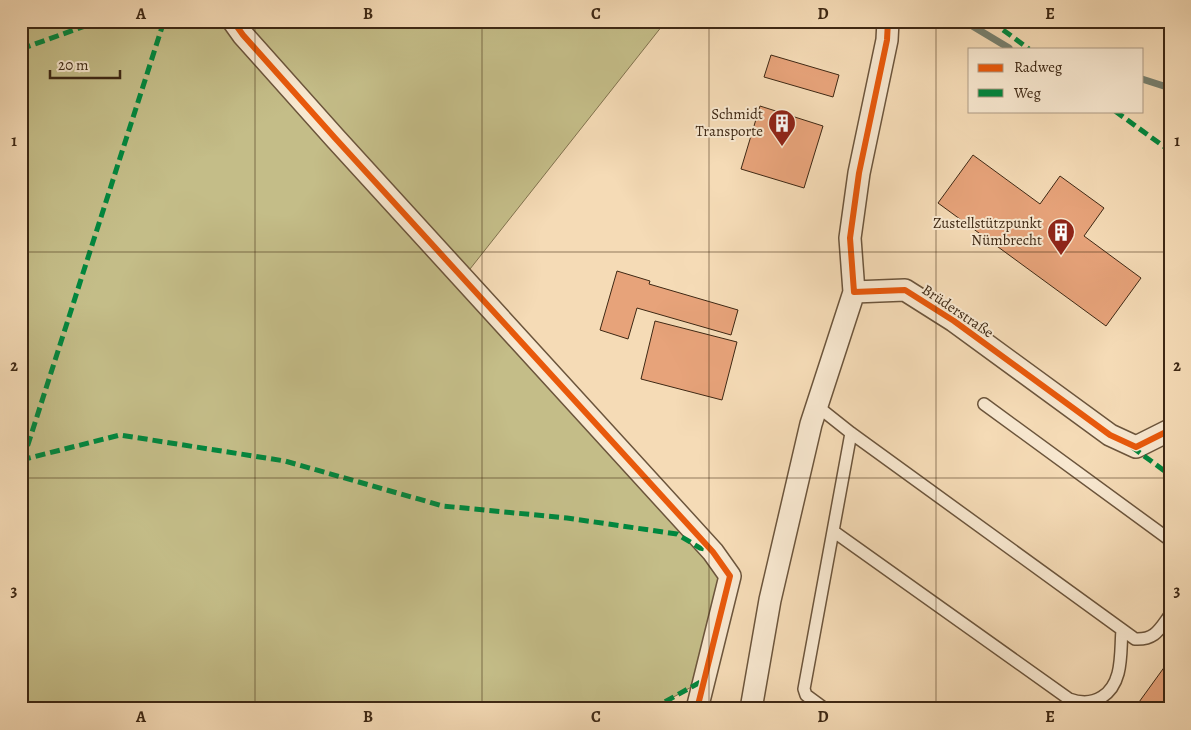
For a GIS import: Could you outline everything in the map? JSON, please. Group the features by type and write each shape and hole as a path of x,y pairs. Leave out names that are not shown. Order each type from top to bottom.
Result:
{"street":[{"path":"233,21 243,35 334,138 713,552 730,576 697,709"},
{"path":"752,709 770,600 817,406 854,292 850,238 859,173 887,40 888,21"},
{"name":"Brüderstraße","path":"854,292 905,290 954,321 1110,435 1136,447 1170,430"}],"lane":[{"path":"984,404 1170,540"},
{"path":"817,406 851,433 1134,639 1150,638 1158,632 1170,615"},
{"path":"825,709 806,695 804,689 851,433"},
{"path":"833,531 1069,699 1090,703 1100,699 1112,688 1119,670 1122,630"}],"shaded area":[{"path":"21,21 666,21 470,269 384,183 730,576 704,680 652,709 21,709"}],"building":[{"path":"771,55 839,75 833,97 764,77"},
{"name":"Schmidt Transporte","path":"760,106 823,126 804,188 741,169"},
{"name":"Zustellstützpunkt Nümbrecht","path":"973,155 1040,204 1060,176 1104,208 1084,236 1141,278 1106,326 938,203"},
{"path":"617,271 650,281 649,284 738,310 731,335 637,308 628,339 600,330"},
{"path":"655,321 737,342 722,400 641,379"},
{"path":"1168,662 1170,662 1170,709 1134,709"}],"waterway":[{"path":"964,21 1009,48"},
{"path":"1144,80 1170,88"}],"marked path":[{"path":"21,49 99,21"},
{"path":"23,460 164,21"},
{"path":"991,21 1028,48"},
{"path":"1116,112 1170,151"},
{"path":"21,460 120,435 285,461 443,506 567,518 677,534 700,548 708,550"},
{"path":"1132,447 1170,475"},
{"path":"652,709 704,680"}],"cycle path":[{"path":"233,21 243,35 335,138 713,552 730,576 697,709"},
{"path":"888,21 887,40 859,173 850,238 854,292 905,290 954,321 1110,435 1136,447 1170,430"}],"place":[{"name":"Schmidt Transporte","path":"782,147"},
{"name":"Zustellstützpunkt Nümbrecht","path":"1061,256"}]}
